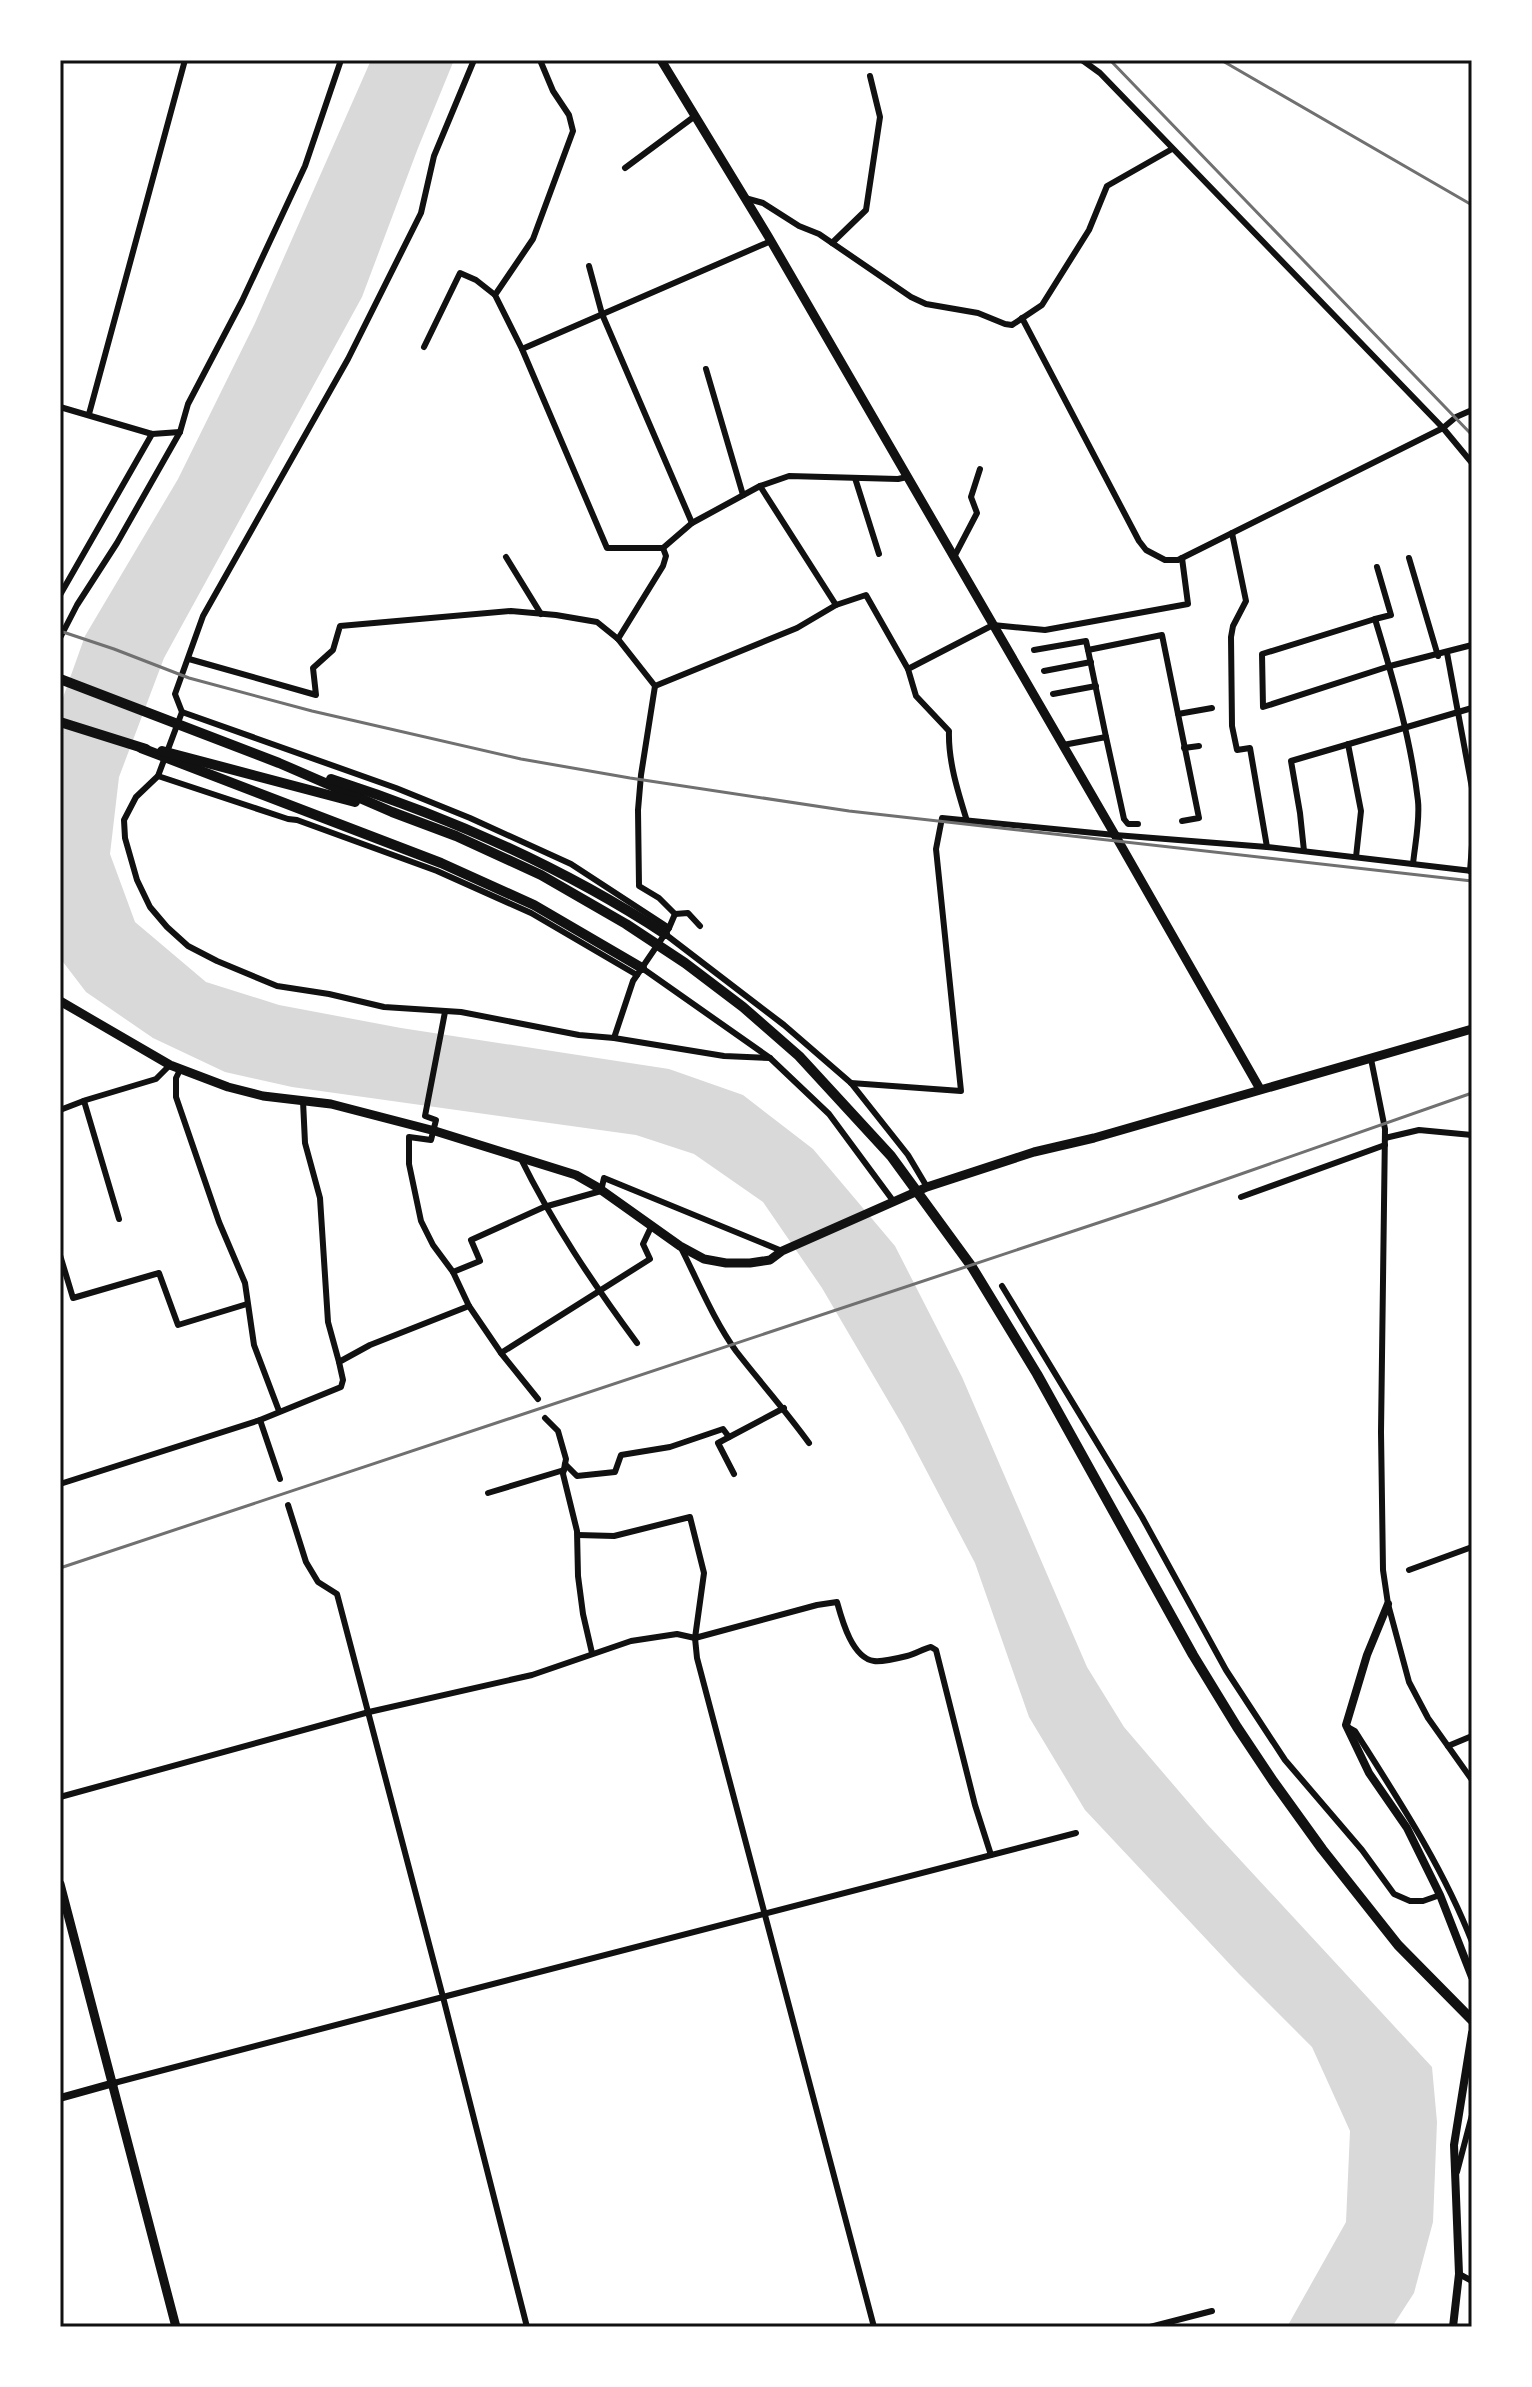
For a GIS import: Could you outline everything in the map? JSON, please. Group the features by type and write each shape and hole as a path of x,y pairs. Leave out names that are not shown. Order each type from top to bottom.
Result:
{"highway":[{"path":"60,679 279,763 456,836 541,875 626,924 685,963 743,1007 799,1056 891,1156 972,1267 1037,1374 1237,1727 1273,1781 1398,1945 1472,2020"},
{"path":"60,722 141,748 441,863 534,905 587,935 639,971"},
{"path":"141,748 178,754 392,812"},
{"path":"279,763 396,800 461,825 541,862 667,931"}],"main road":[{"path":"661,60 771,241 1260,1089"},
{"path":"60,1001 175,1068 263,1096 331,1104 435,1131 576,1175 680,1246 704,1259 726,1263 770,1260 787,1249 927,1187 1034,1152 1094,1138 1472,1029"},
{"path":"60,1884 176,2327"}],"street":[{"path":"89,414 185,60"},
{"path":"60,638 180,432 188,404 242,301 305,166 341,60"},
{"path":"474,60 434,156 421,213 348,359 203,616 175,694 182,712 158,776 136,797 124,820 125,838 137,880 150,907 188,946 277,986 384,1007 461,1012 538,1029 724,1056 770,1058"},
{"path":"495,295 533,239 573,131 569,115 553,91 540,60"},
{"path":"1082,60 1100,73 1443,428 1472,463"},
{"path":"832,243 866,210 880,117 870,76"},
{"path":"625,168 695,116"},
{"path":"745,198 763,203 832,243 926,304 978,313 1012,325 1042,305 1089,230 1107,186 1172,149"},
{"path":"522,349 771,241"},
{"path":"589,266 602,314 692,523"},
{"path":"424,347 460,273 476,280 495,295 522,349 607,548 663,548 692,523 760,486 789,476 907,477"},
{"path":"1022,318 1139,541 1146,550 1165,560 1182,558 1443,428 1456,417 1472,410"},
{"path":"706,369 743,495"},
{"path":"60,407 152,434 180,432"},
{"path":"60,595 152,434"},
{"path":"954,557 977,513 971,497 980,469"},
{"path":"855,478 879,554"},
{"path":"760,486 836,605"},
{"path":"1232,533 1246,601 1232,630 1232,726 1237,750 1250,748 1267,847"},
{"path":"618,639 663,566 666,556 663,548"},
{"path":"506,557 541,614"},
{"path":"908,669 993,625 1045,630 1188,604 1182,558"},
{"path":"1409,558 1438,656"},
{"path":"1377,567 1391,615 1262,654 1263,707 1390,666 1472,645"},
{"path":"655,686 797,628 836,605 866,595 908,669 916,696 949,731 955,774 967,821"},
{"path":"189,659 316,695 313,668 333,650 340,626 511,611 597,622 618,639 655,686 638,810 639,886 659,898 675,914 688,913 700,926"},
{"path":"1375,619 1390,666 1418,804 1413,864"},
{"path":"1088,650 1162,635 1199,818 1182,821"},
{"path":"1034,650 1086,641 1124,819 1128,824 1138,824"},
{"path":"1447,653 1472,788"},
{"path":"1044,671 1091,662"},
{"path":"1053,694 1096,686"},
{"path":"1178,714 1212,708"},
{"path":"1304,851 1291,761 1472,708"},
{"path":"182,712 396,788 571,864 667,931 851,1083 908,1155 927,1187"},
{"path":"1063,745 1106,737"},
{"path":"1348,744 1361,811 1356,857"},
{"path":"1184,748 1199,746"},
{"path":"158,776 297,820 437,871 531,913 639,971 770,1058 829,1114 894,1202"},
{"path":"851,1083 961,1091 936,849 942,818 1267,847 1471,871 1472,845"},
{"path":"614,1038 639,971 675,914"},
{"path":"445,1012 425,1116 436,1120 435,1131 431,1140 409,1137 409,1164 421,1221 433,1245 453,1272 469,1306 538,1399"},
{"path":"1371,1059 1385,1129 1381,1432 1383,1570 1388,1604 1409,1682 1428,1718 1472,1780"},
{"path":"60,1110 156,1079 175,1068 176,1097 219,1222 245,1283 254,1345 279,1411"},
{"path":"84,1101 119,1219"},
{"path":"60,1484 260,1420 341,1387 343,1380 328,1322 320,1198 305,1143 303,1101"},
{"path":"1241,1197 1419,1130 1472,1135"},
{"path":"520,1157 544,1207 637,1343"},
{"path":"453,1272 480,1261 471,1240 544,1207 601,1191 604,1178 787,1249"},
{"path":"501,1353 650,1259 643,1244 652,1225"},
{"path":"680,1246 735,1349 809,1443"},
{"path":"60,1255 73,1298 159,1273 178,1325 247,1304"},
{"path":"1002,1286 1142,1517 1226,1670 1285,1760 1362,1850 1394,1894 1410,1901 1423,1901 1440,1895"},
{"path":"339,1362 370,1345 469,1306"},
{"path":"734,1474 718,1443 784,1408"},
{"path":"545,1418 558,1431 566,1459 563,1474 578,1535 578,1576 592,1653"},
{"path":"260,1420 280,1479"},
{"path":"564,1467 577,1476 615,1472 621,1455 670,1447 723,1429 729,1437"},
{"path":"488,1493 564,1467"},
{"path":"288,1505 306,1562 318,1582 337,1594 527,2327"},
{"path":"578,1535 614,1536 690,1517 704,1573 695,1638 697,1658 874,2327"},
{"path":"1409,1570 1472,1547"},
{"path":"60,1797 369,1712 532,1675 631,1641 677,1634 695,1638 837,1602 843,1625 863,1656 874,1661 907,1656 931,1647 936,1650 975,1805 991,1855"},
{"path":"1388,1604 1367,1655 1346,1725 1369,1773 1407,1828 1440,1895 1472,1977"},
{"path":"1346,1725 1355,1731 1414,1825 1459,1909 1472,1942"},
{"path":"1448,1746 1472,1736"},
{"path":"60,2098 1076,1833"},
{"path":"1453,2327 1459,2274 1454,2145 1472,2033"},
{"path":"1455,2180 1472,2115"},
{"path":"1459,2274 1472,2281"},
{"path":"1150,2327 1212,2311"}],"shaded area":[{"path":"371,60 454,60 362,297 164,658 119,777 110,854 135,922 206,982 279,1005 401,1028 669,1069 743,1095 813,1149 895,1246 962,1377 1087,1667 1124,1727 1207,1824 1432,2067 1437,2122 1433,2222 1414,2293 1392,2327 1287,2327 1346,2222 1350,2131 1312,2047 1085,1810 1029,1717 975,1563 903,1426 822,1288 763,1202 694,1154 636,1135 292,1087 225,1072 153,1038 86,992 60,958 60,706 85,636 178,479 255,323"}],"railway":[{"path":"1110,60 1472,435"},
{"path":"1221,60 1472,205"},
{"path":"60,631 189,678 312,711 521,759 849,811 1472,881"},
{"path":"60,1568 1158,1203 1472,1093"}]}
